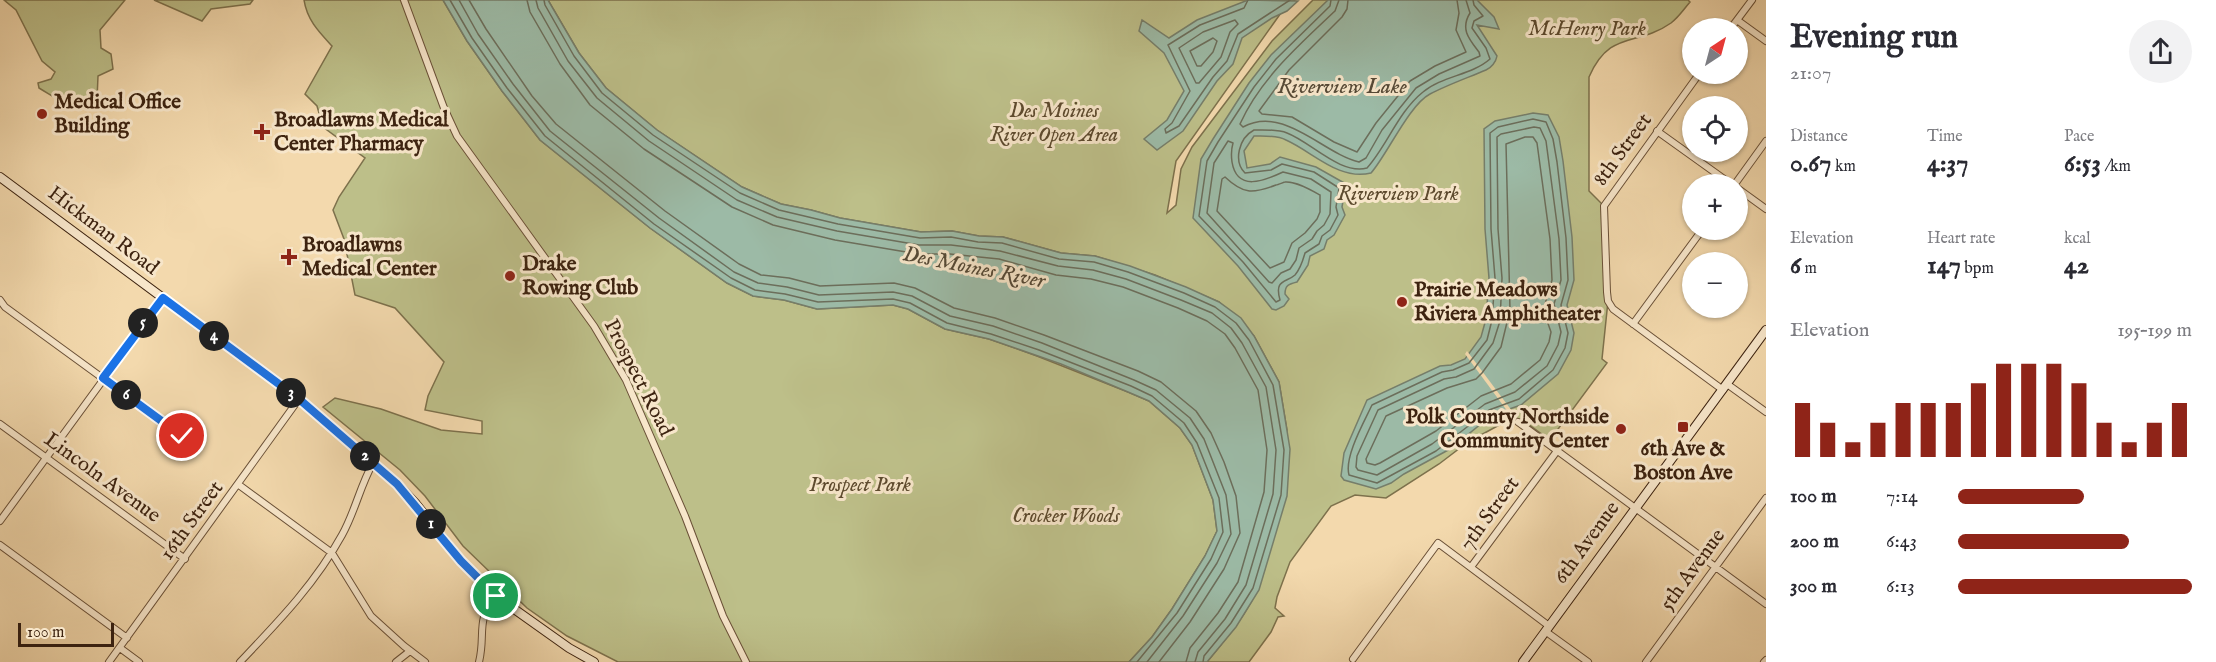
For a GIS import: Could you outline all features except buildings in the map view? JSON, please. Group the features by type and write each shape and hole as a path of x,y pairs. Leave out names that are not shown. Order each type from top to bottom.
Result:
{"main road":[{"name":"Hickman Road","path":"0,177 299,399 410,497 461,561 496,596 569,648 594,662"},
{"name":"6th Avenue","path":"1523,662 1766,330"}],"street":[{"name":"Prospect Road","path":"404,0 444,108 457,136 594,326 626,380 685,516 723,616 746,662"},
{"path":"1738,18 1752,0"},
{"path":"1748,28 1766,41"},
{"name":"8th Street","path":"1633,324 1613,309 1608,301 1604,206 1692,84"},
{"path":"1657,131 1719,174"},
{"path":"1741,174 1766,141"},
{"path":"1748,197 1766,209"},
{"path":"1695,240 1633,324 1766,412"},
{"path":"0,521 163,298"},
{"path":"0,300 5,307 182,436"},
{"name":"16th Street","path":"109,662 299,399"},
{"path":"1518,422 1766,604"},
{"name":"Lincoln Avenue","path":"0,424 184,559"},
{"name":"7th Street","path":"1471,567 1557,451"},
{"path":"240,662 297,601 332,554 373,462"},
{"path":"238,485 332,554 371,616 425,662"},
{"name":"5th Avenue","path":"1646,662 1766,498"},
{"path":"1353,659 1438,543 1588,662"},
{"path":"0,545 127,638"},
{"path":"479,662 482,652 482,618 488,604 496,596"},
{"path":"120,648 139,662"},
{"path":"396,662 410,651"}],"green space":[{"path":"4,0 125,0 100,30 101,48 111,54 113,69 98,76 97,100 72,105 39,88 38,83 51,79 55,72 42,61 16,10"},
{"path":"154,0 253,0 250,4 211,9 202,21"},
{"name":"Prospect Park","path":"304,0 443,0 467,41 540,140 650,228 727,283 753,296 784,300 817,309 893,305 908,309 945,329 989,339 1149,401 1180,428 1192,445 1213,500 1217,531 1205,556 1152,637 1129,662 618,662 567,636 527,608 463,546 425,496 400,470 323,407 335,398 381,409 441,430 482,434 482,421 425,410 428,396 444,362 395,308 355,295 344,239 333,210 365,158 323,127 317,106 305,94 332,46 311,20"},
{"path":"548,0 1295,0 1283,10 1176,161 1167,213 1176,205 1181,169 1192,147 1272,41 1313,0 1688,0 1690,2 1679,16 1659,30 1615,45 1597,62 1589,77 1589,191 1604,206 1608,301 1602,359 1607,363 1550,440 1521,419 1518,422 1514,417 1468,442 1439,464 1386,498 1355,495 1331,506 1290,562 1275,608 1284,616 1278,617 1271,632 1249,662 1207,662 1248,607 1265,568 1287,430 1279,382 1254,336 1219,302 1155,275 1095,256 1061,253 1003,237 979,236 952,231 921,232 840,218 781,204 742,187 657,130 606,88 579,53"}],"water":[{"name":"Des Moines River","path":"443,0 548,0 579,53 606,88 657,130 742,187 781,204 840,218 921,232 952,231 979,236 1003,237 1061,253 1095,256 1130,266 1186,287 1219,302 1241,318 1254,336 1279,382 1290,449 1287,496 1259,590 1236,627 1207,662 1129,662 1152,637 1172,609 1205,556 1217,531 1213,500 1192,445 1180,428 1149,401 1061,364 989,339 945,329 908,309 893,305 817,309 784,300 753,296 727,283 650,228 540,140 467,41"},
{"path":"1248,0 1298,1 1287,11 1242,38 1233,64 1217,81 1183,131 1157,150 1144,139 1167,120 1184,91 1164,53 1139,31 1142,20 1169,38 1197,20"},
{"name":"Riverview Lake","path":"1328,0 1477,0 1494,17 1499,29 1477,25 1497,56 1488,69 1430,94 1422,100 1406,119 1371,173 1348,173 1327,164 1282,138 1254,136 1244,151 1247,168 1270,164 1280,157 1316,167 1346,184 1342,207 1345,215 1334,235 1327,240 1324,249 1310,256 1308,265 1297,282 1290,284 1286,289 1285,294 1289,299 1284,306 1276,310 1272,309 1238,266 1193,218 1201,159 1249,83 1271,55"},
{"path":"1533,113 1548,115 1559,137 1563,161 1572,237 1574,280 1567,305 1574,333 1571,350 1558,374 1521,405 1492,415 1450,449 1391,483 1376,489 1344,480 1341,476 1344,453 1367,400 1440,366 1451,365 1465,359 1481,337 1486,319 1489,278 1485,229 1484,129 1495,121"}],"pier":[{"path":"1467,351 1512,411 1508,412 1465,354"}],"place":[{"name":"Medical Office Building","path":"42,114"},
{"name":"Broadlawns Medical Center Pharmacy","path":"262,132"},
{"name":"Broadlawns Medical Center","path":"289,257"},
{"name":"Drake Rowing Club","path":"510,276"},
{"name":"Prairie Meadows Riviera Amphitheater","path":"1402,302"},
{"name":"6th Ave & Boston Ave","path":"1683,427"},
{"name":"Polk County Northside Community Center","path":"1621,429"}],"route":[{"path":"182,436 103,378 163,298 299,399 397,484 416,504 461,561 496,596"}],"park label":[{"name":"McHenry Park","path":"1587,29"},
{"name":"Des Moines River Open Area","path":"1054,123"},
{"name":"Riverview Park","path":"1398,194"},
{"name":"Crocker Woods","path":"1066,516"}]}
